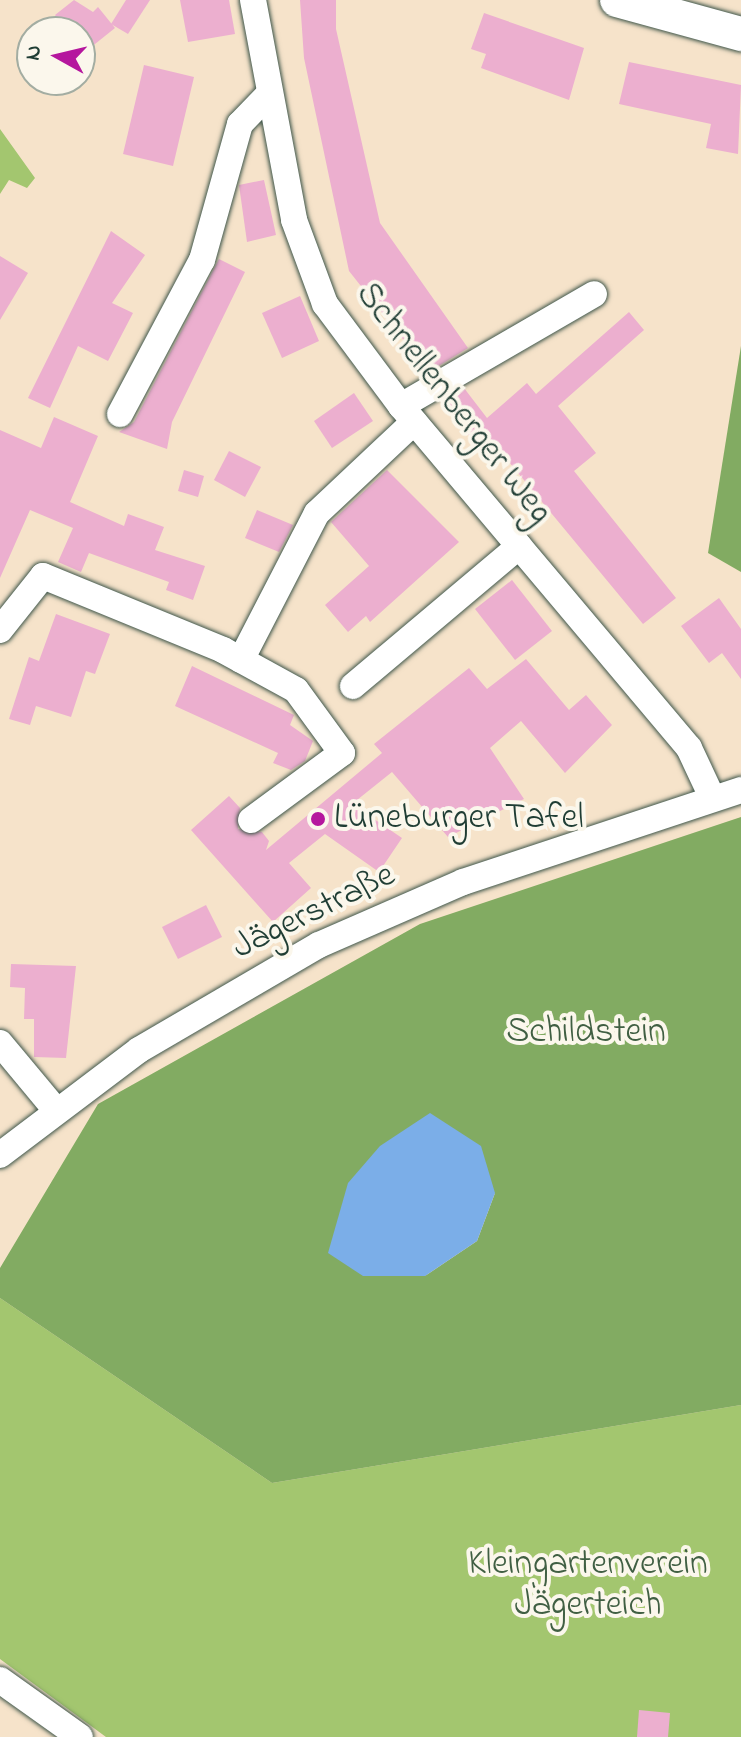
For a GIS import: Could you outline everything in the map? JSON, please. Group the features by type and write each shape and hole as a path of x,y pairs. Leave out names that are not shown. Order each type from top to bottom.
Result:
{"main road":[{"path":"617,0 741,34"}],"street":[{"name":"Schnellenberger Weg","path":"253,0 269,94 312,273 337,323 408,414 689,748 712,797"},
{"path":"120,414 202,260 240,124 269,94"},
{"path":"241,660 317,513 408,414 594,294"},
{"path":"353,686 519,546"},
{"path":"0,630 43,576 241,660 296,690 342,753 321,787 251,820"},
{"name":"Jägerstraße","path":"0,1155 55,1109 227,995 319,945 463,882 712,797 741,790"},
{"path":"0,1043 55,1109"},
{"path":"0,1680 80,1737"}],"green space":[{"path":"0,129 35,178 27,188 9,180 0,194"},
{"path":"741,346 741,572 708,553"},
{"name":"Schildstein","path":"741,817 741,1405 272,1483 0,1298 0,1268 98,1104 420,924","holes":["495,1193 477,1241 425,1276"]},
{"name":"Kleingartenverein Jägerteich","path":"0,1298 272,1483 741,1405 741,1737 106,1737 0,1659"}],"water":[{"path":"430,1113 481,1146 495,1193 477,1241 425,1276 363,1276 328,1253 348,1183 380,1146"}],"building":[{"path":"74,0 93,12 98,7 115,28 96,43 96,16 55,15"},
{"path":"126,0 150,0 128,34 111,24"},
{"path":"180,0 229,0 235,34 188,42"},
{"path":"300,0 336,0 336,29 380,223 468,348 429,372 349,271 304,58"},
{"path":"484,13 584,48 569,100 481,68 486,54 471,49"},
{"path":"629,62 741,85 738,154 706,148 711,124 619,104"},
{"path":"144,65 194,77 173,166 123,154"},
{"path":"264,180 276,235 247,242 239,185"},
{"path":"111,231 145,255 112,303 133,313 108,361 78,346 50,408 28,398"},
{"path":"0,256 28,273 0,320"},
{"path":"219,259 245,272 172,422 167,449 119,432 134,422"},
{"path":"300,296 319,341 282,358 262,313"},
{"path":"629,312 644,330 558,406 596,453 574,471 676,598 643,624 504,456 492,465 442,401 464,388 487,418 527,383 536,394"},
{"path":"354,393 373,421 332,448 314,421"},
{"path":"54,417 98,436 70,502 124,526 128,514 164,527 155,550 205,566 193,600 166,590 169,582 89,553 81,572 58,562 73,528 30,510 0,578 0,430 41,448"},
{"path":"229,451 261,467 245,497 214,480"},
{"path":"184,470 204,476 198,497 178,491"},
{"path":"387,470 459,542 370,622 366,616 348,632 325,605 369,566 331,522"},
{"path":"257,510 293,525 279,552 245,538"},
{"path":"512,580 552,631 515,660 475,609"},
{"path":"719,598 741,629 741,679 722,653 709,663 681,626"},
{"path":"56,614 110,634 95,674 86,671 71,717 36,706 30,725 9,719 29,657 39,661"},
{"path":"526,659 569,710 586,695 612,725 565,773 521,721 490,748 524,799 448,837 392,772 352,804 402,838 379,872 325,834 289,863 311,888 273,922 191,830 229,796 240,808 238,829 262,832 269,841 266,850 382,753 374,744 469,668 487,689"},
{"path":"192,666 294,715 290,725 313,741 305,761 291,770 273,763 278,753 175,706"},
{"path":"206,905 222,937 178,959 162,927"},
{"path":"11,964 76,966 66,1058 34,1057 34,1019 24,1019 25,988 10,987"},
{"path":"639,1710 670,1713 668,1737 637,1737"}],"place":[{"name":"Lüneburger Tafel","path":"318,819"}]}
